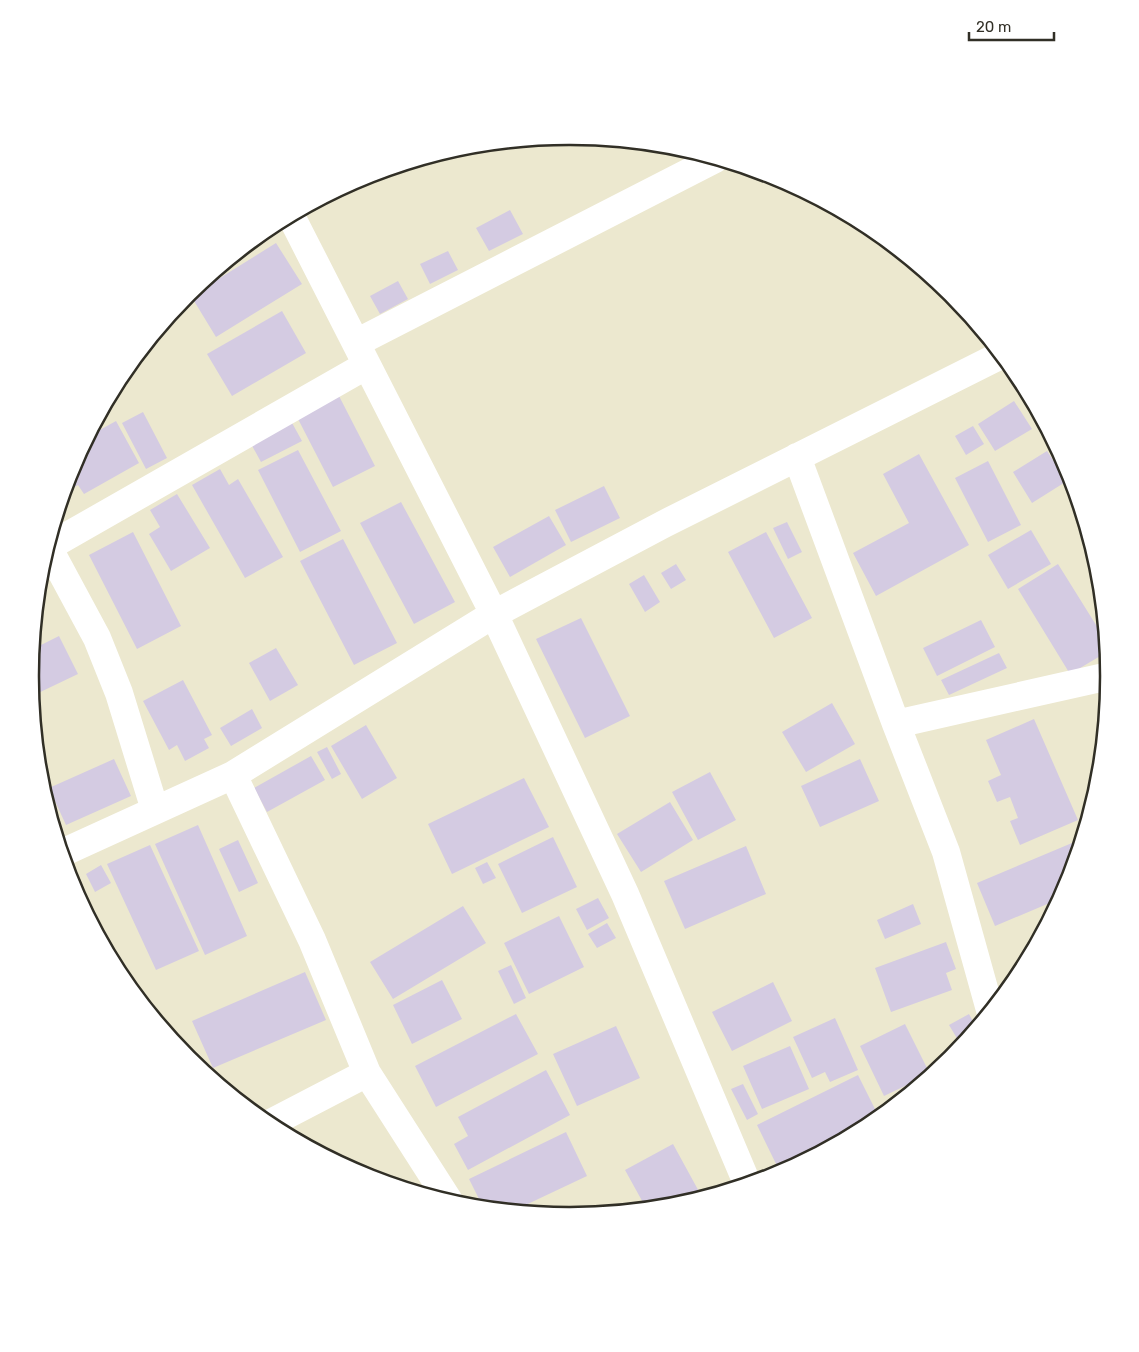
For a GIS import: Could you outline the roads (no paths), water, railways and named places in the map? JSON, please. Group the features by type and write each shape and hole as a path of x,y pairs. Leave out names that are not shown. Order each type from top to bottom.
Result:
{"street":[{"path":"56,542 361,354 708,163"},
{"path":"294,222 494,614 625,894 745,1177"},
{"path":"68,849 233,775 494,614 664,524 995,358"},
{"path":"798,457 896,724 946,852 988,1003"},
{"path":"53,556 97,638 119,693 155,810"},
{"path":"896,724 1100,678"},
{"path":"233,775 312,940 367,1073 443,1192"},
{"path":"278,1119 367,1073"}]}
